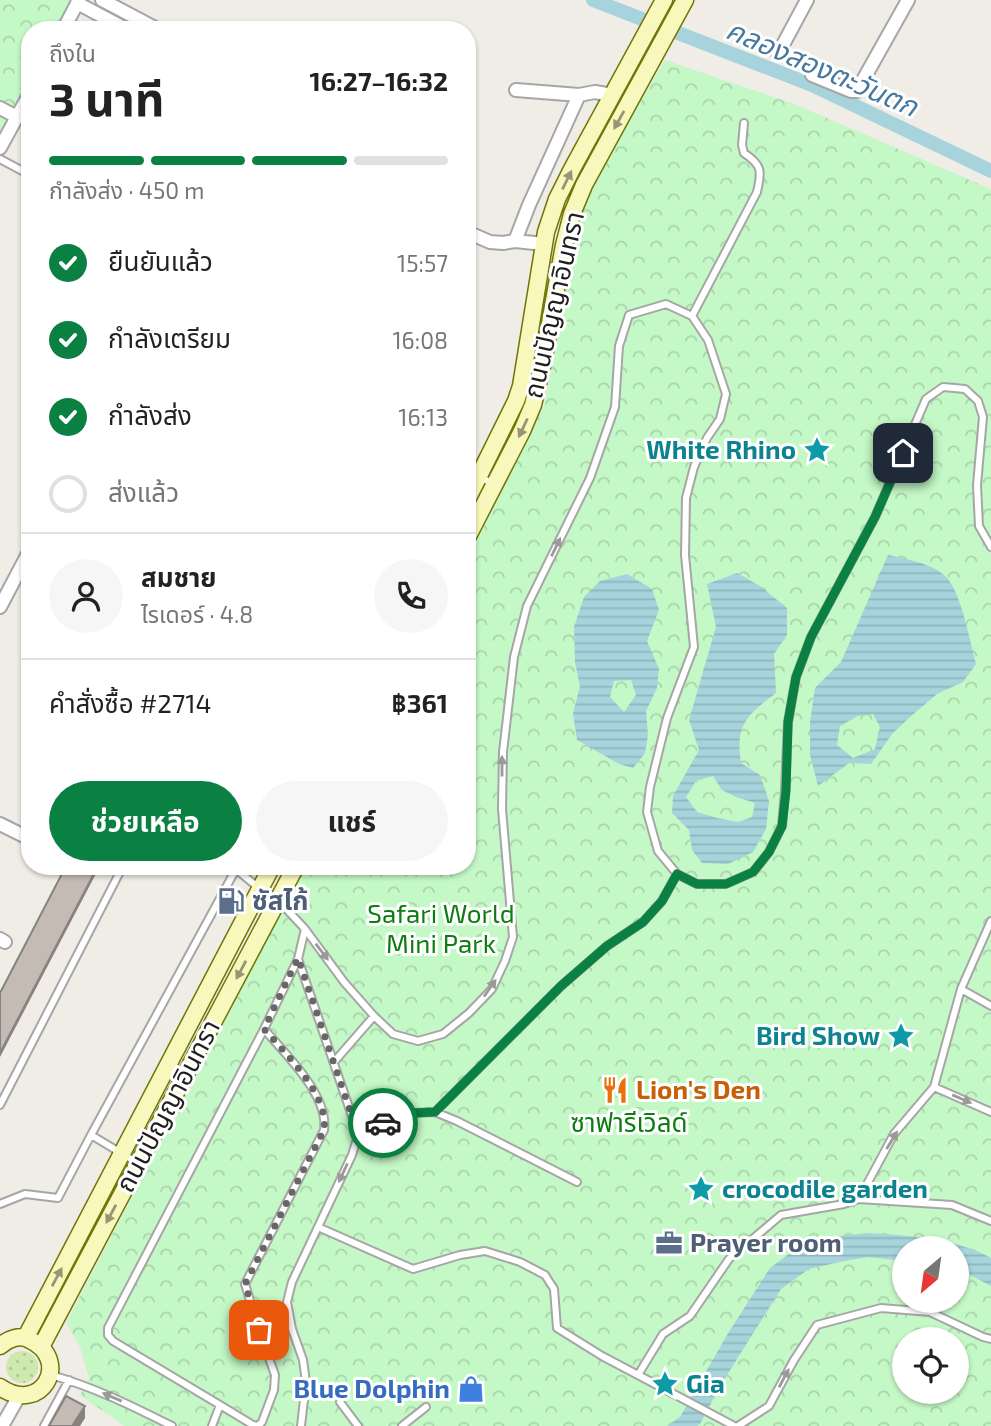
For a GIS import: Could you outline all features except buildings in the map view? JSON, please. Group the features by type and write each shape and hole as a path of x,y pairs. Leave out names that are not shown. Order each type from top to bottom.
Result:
{"street":[{"path":"102,0 142,21"},
{"name":"ถนนปัญญาอินทรา","path":"476,521 533,405 572,214 584,185 685,0"},
{"path":"778,54 807,0"},
{"path":"812,75 851,91 857,90 908,0"},
{"path":"68,21 78,2 112,21"},
{"name":"ถนนปัญญาอินทรา","path":"476,469 516,401 521,386 546,232 557,199 662,4"},
{"path":"649,28 665,37"},
{"path":"516,90 579,96 595,92 612,95"},
{"path":"515,241 544,169 579,96"},
{"path":"0,108 17,117"},
{"path":"0,148 21,110"},
{"path":"476,236 490,242 544,244"},
{"path":"0,607 21,567"},
{"path":"0,824 21,834"},
{"name":"ถนนปัญญาอินทรา","path":"26,1337 267,875"},
{"name":"ถนนปัญญาอินทรา","path":"42,1345 291,875"},
{"path":"0,1346 13,1338 26,1337 42,1345 49,1356 51,1368 47,1380 31,1395 19,1396 0,1387"},
{"path":"2,1426 19,1396"}],"lane":[{"path":"692,316 757,192 761,178 759,166 744,153 744,123"},
{"path":"0,159 21,170"},
{"path":"243,875 278,900 305,929 344,982 393,1034 418,1041 443,1034 469,1013 492,989 513,937 502,808 503,751 514,657 527,606 590,478 615,407 619,346 629,315 666,304 692,316 708,340 726,394 720,419 707,438 694,467 686,498 685,555 694,647 667,718 650,788 647,813 658,850 677,874 697,884 726,884 753,872 769,852 782,826 788,722 796,677 807,647 875,517 926,399 943,387 965,389 978,401 983,417 976,485 979,526 991,547"},
{"path":"476,475 495,484"},
{"path":"435,1112 561,986 607,946 643,922 662,901 677,874"},
{"path":"0,1105 118,875"},
{"path":"0,1204 25,1194 58,1198 230,875"},
{"path":"859,1199 894,1133 933,1087 961,989 991,921"},
{"path":"264,1029 311,1083 325,1124 296,1187 245,1284 275,1375 274,1390 258,1426 114,1341 108,1335 108,1328 264,1029 298,958 305,929"},
{"path":"298,958 353,1119 357,1139 292,1282 287,1302 292,1329 303,1360 306,1382 301,1426"},
{"path":"961,989 991,1006"},
{"path":"334,1062 374,1016"},
{"path":"933,1087 991,1112"},
{"path":"357,1139 382,1123 413,1113 435,1112 577,1182"},
{"path":"91,1135 138,1163"},
{"path":"638,1375 663,1334 690,1316 729,1259 781,1215 859,1199 952,1205 991,1221"},
{"path":"318,1227 413,1269 460,1255 485,1251 520,1262 545,1275 554,1289 557,1328 602,1356 736,1426 769,1406 817,1325 881,1308 930,1312 991,1339"},
{"path":"49,1374 117,1398 172,1426"},
{"path":"44,1426 69,1380"},
{"path":"340,1402 358,1426"},
{"path":"212,1426 220,1405"},
{"path":"402,1426 426,1407"}],"green space":[{"path":"0,0 73,0 62,21 21,21 21,99 0,138"},
{"name":"ซาฟารีเวิลด์","path":"665,60 794,104 991,189 991,1426 124,1426 80,1395 89,1378 80,1347 66,1323 299,875 476,875 476,533 544,407 577,226 587,192"},
{"path":"22,1351 33,1356 38,1367 33,1378 22,1383 11,1378 6,1367 11,1356"}],"water":[{"path":"888,555 933,568 951,583 960,604 976,664 963,682 937,694 892,734 871,764 849,763 818,786 810,755 810,722 815,688 841,662","holes":["873,714 880,727 875,749 853,758 837,745 840,726 858,716"]},
{"path":"737,573 760,586 787,608 787,635 774,654 776,693 745,722 740,739 741,763 760,775 769,801 766,829 753,852 728,864 702,863 692,850 689,830 672,813 673,796 699,750 689,720 716,627 707,584","holes":["713,776 722,790 755,803 752,817 738,822 697,812 686,797 696,781"]},
{"path":"627,574 652,589 659,610 647,641 659,669 657,688 646,711 648,735 645,753 633,768 619,764 577,740 573,714 580,686 575,662 574,627 584,597 600,581","holes":["631,680 636,695 624,712 610,697 614,681"]},
{"path":"867,1233 907,1236 892,1236 892,1260 868,1257 809,1269 781,1289 722,1383 700,1424 667,1426 680,1417 727,1335 770,1268 801,1245"},
{"path":"970,1249 991,1258 991,1286 970,1275"}],"waterway":[{"name":"คลองสองตะวันตก","path":"593,0 812,85 991,171"}],"way so far":[{"path":"259,1330 245,1284 296,1187 325,1124 311,1083 264,1029 298,958 353,1119 357,1139 383,1123"}],"place":[{"name":"White Rhino","path":"817,450"},
{"name":"ซัสไก้","path":"231,901"},
{"name":"Bird Show","path":"901,1036"},
{"name":"Lion's Den","path":"615,1090"},
{"name":"crocodile garden","path":"701,1189"},
{"name":"Prayer room","path":"669,1243"},
{"name":"Gia","path":"665,1384"},
{"name":"Blue Dolphin","path":"471,1389"}],"route":[{"path":"383,1123 413,1113 435,1112 561,986 607,946 643,922 662,901 677,874 697,884 726,884 753,872 769,852 782,826 788,722 796,677 811,637 875,517 903,453"}],"park label":[{"name":"Safari World Mini Park","path":"441,929"}]}
